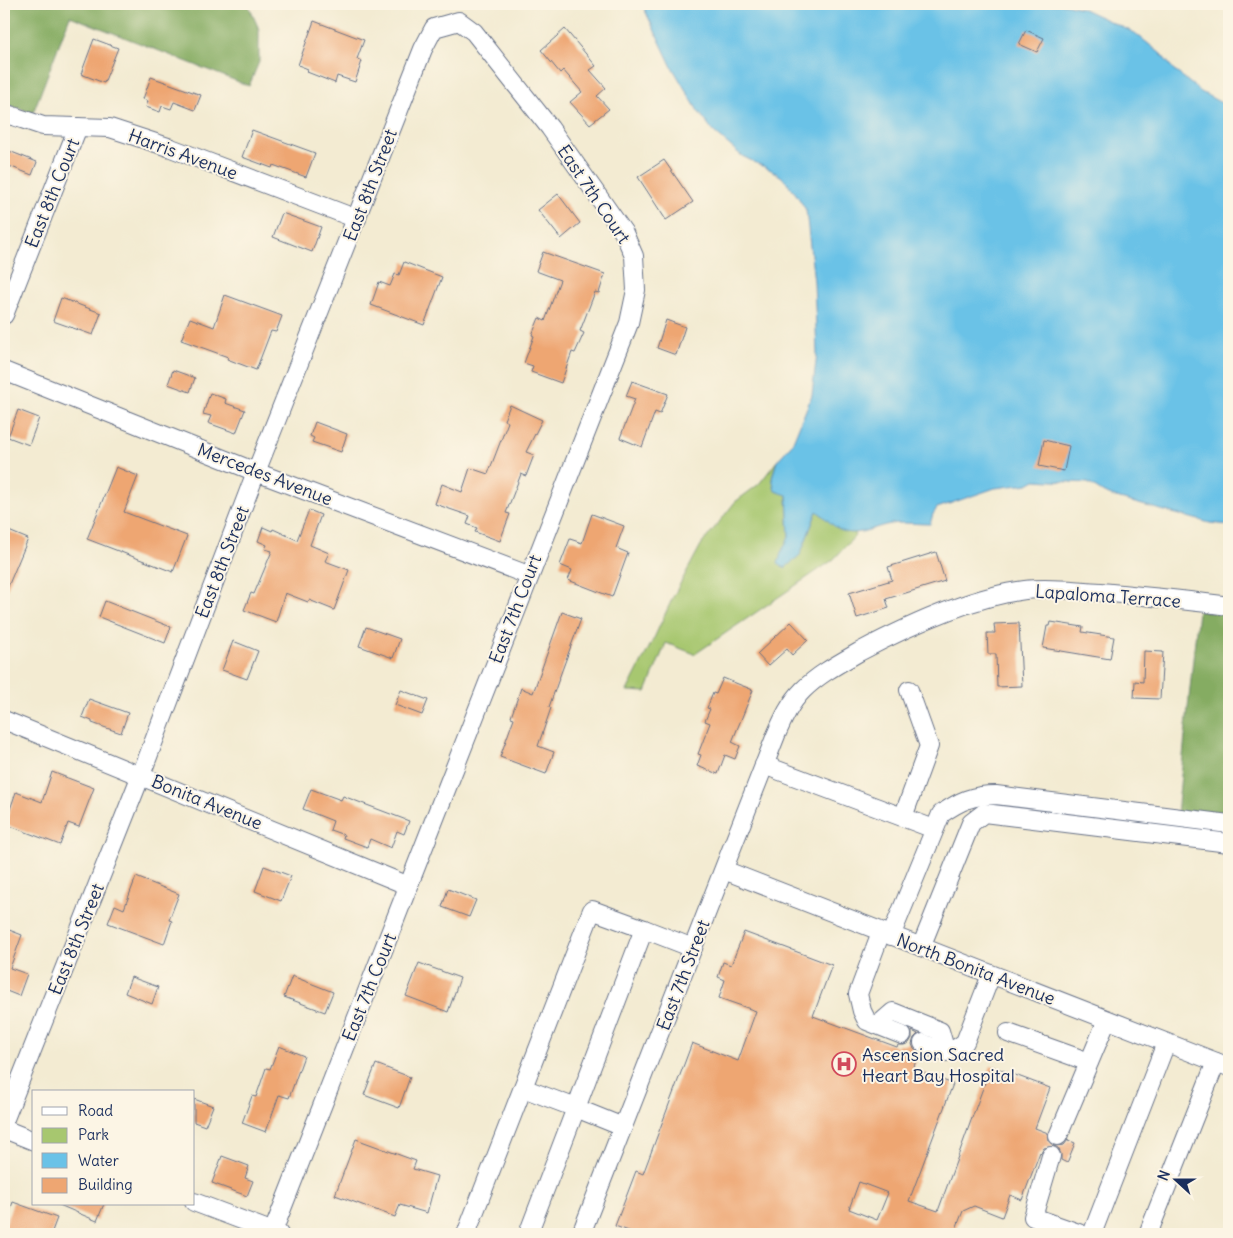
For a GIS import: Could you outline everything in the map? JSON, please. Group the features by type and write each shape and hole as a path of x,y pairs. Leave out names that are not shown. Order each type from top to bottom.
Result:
{"street":[{"name":"East 8th Street","path":"4,1121 141,775 256,472 427,42 434,28 459,21"},
{"name":"East 7th Court","path":"275,1233 528,575 629,324 636,290 634,256 624,233 550,128 474,32 459,21"},
{"name":"Harris Avenue","path":"4,113 43,126 110,128 172,148 357,219"},
{"name":"East 8th Court","path":"4,315 78,127"},
{"name":"Mercedes Avenue","path":"4,371 256,472 528,575"},
{"name":"Lapaloma Terrace","path":"784,716 795,699 809,684 848,658 925,620 1000,595 1025,590 1061,590 1132,595 1229,606"},
{"path":"903,817 929,746 909,690"},
{"name":"East 7th Street","path":"581,1234 784,716"},
{"name":"Bonita Avenue","path":"4,720 409,886"},
{"path":"764,765 934,829"},
{"path":"902,1035 867,1021 862,1011 858,994 886,934 912,885 940,814 958,802 979,795 996,795 1229,824"},
{"path":"921,947 971,823 984,813 1229,843"},
{"name":"North Bonita Avenue","path":"724,870 1223,1065"},
{"path":"466,1234 592,910 693,948"},
{"path":"528,1234 644,929"},
{"path":"923,1043 946,1052 957,1049 964,1042 991,975"},
{"path":"878,1025 893,1012 901,1015 940,1031 946,1052"},
{"path":"1058,1136 1106,1020"},
{"path":"1008,1033 1089,1062"},
{"path":"1092,1234 1166,1043"},
{"path":"1148,1234 1223,1065"},
{"path":"523,1088 623,1127"},
{"path":"4,1129 32,1140"},
{"path":"1051,1156 1034,1217 1081,1234"},
{"path":"195,1202 275,1233"}],"green space":[{"path":"4,4 248,4 259,29 259,62 249,86 70,16 33,113 4,104"},
{"path":"777,461 772,477 787,495 789,537 781,553 800,555 817,511 838,528 856,533 854,537 833,560 695,654 666,643 646,692 627,691 701,545 735,502 759,484"},
{"path":"1198,611 1229,614 1229,820 1177,814"}],"water":[{"path":"642,4 1065,4 1081,8 1135,33 1161,54 1174,70 1201,92 1229,107 1229,525 1210,523 1120,499 1104,493 1088,483 1035,480 1028,484 995,488 937,508 930,524 896,523 851,533 838,529 817,511 800,555 785,568 778,564 789,537 787,495 775,491 772,477 777,461 792,444 812,395 817,353 814,282 806,210 782,177 742,156 714,132 698,111 672,67"}],"building":[{"path":"314,21 364,40 357,59 362,61 355,82 337,76 335,83 307,72 308,69 298,65"},
{"path":"565,29 596,66 590,70 606,88 597,96 609,109 590,124 570,102 582,92 563,70 560,73 541,50"},
{"path":"1026,30 1044,38 1037,52 1019,44"},
{"path":"94,39 118,48 104,83 81,74"},
{"path":"151,77 201,95 195,110 174,102 171,109 162,106 160,112 146,107 148,101 143,99"},
{"path":"252,130 315,153 306,177 273,165 272,168 242,157"},
{"path":"4,149 37,162 32,175 4,164"},
{"path":"664,160 693,202 666,220 638,177"},
{"path":"558,194 580,223 561,239 538,210"},
{"path":"282,213 321,227 312,252 273,237"},
{"path":"543,252 605,274 599,293 595,292 580,331 584,333 575,353 572,352 561,383 531,372 533,366 524,363 539,318 545,321 560,280 536,271"},
{"path":"404,262 442,277 424,325 371,305 379,282 390,286 395,274 399,275"},
{"path":"225,295 282,316 276,332 271,331 256,370 227,359 228,357 181,340 190,318 214,327"},
{"path":"61,298 101,313 93,335 53,321"},
{"path":"666,320 685,327 676,355 657,348"},
{"path":"173,370 195,378 190,392 168,384"},
{"path":"632,381 668,394 660,414 655,412 642,447 620,438 635,399 626,396"},
{"path":"210,393 226,399 225,403 245,410 236,433 208,423 211,416 203,414"},
{"path":"510,405 542,420 526,452 534,455 526,476 521,474 506,513 510,514 500,541 475,532 477,528 467,524 470,516 435,504 442,484 462,492 470,468 488,474 508,422 504,420"},
{"path":"18,410 39,418 29,445 8,437"},
{"path":"315,422 347,434 341,452 312,442 314,438 310,436"},
{"path":"1044,440 1069,446 1064,471 1039,466"},
{"path":"116,467 138,476 124,512 187,536 173,572 87,539"},
{"path":"309,510 321,515 310,545 329,553 325,561 349,570 334,610 285,593 276,622 244,610 251,593 254,594 272,551 265,549 267,545 258,541 263,527 272,531 273,529 297,540"},
{"path":"592,514 624,526 616,548 628,553 612,597 568,580 572,570 560,565 570,539 582,543"},
{"path":"4,529 28,539 4,596"},
{"path":"936,552 945,581 886,599 889,608 857,618 849,593 892,580 888,567"},
{"path":"105,601 171,627 165,643 99,617"},
{"path":"562,612 581,619 549,707 551,708 538,746 554,752 546,774 500,757 514,718 511,717 521,688 533,693"},
{"path":"791,622 808,640 792,655 787,649 768,666 757,654"},
{"path":"1051,622 1083,627 1082,632 1114,637 1110,659 1043,648 1047,626 1050,626"},
{"path":"1019,623 1022,686 997,687 996,654 988,654 987,633 995,633 994,624"},
{"path":"366,627 400,639 393,658 359,646"},
{"path":"233,641 258,651 247,679 222,670"},
{"path":"1144,651 1163,652 1160,699 1134,698 1135,681 1143,682"},
{"path":"723,678 753,690 732,742 740,746 735,759 725,755 718,774 697,766 701,755 698,754 710,723 705,721 710,709 707,708 713,693 716,694"},
{"path":"401,690 428,700 422,715 395,705"},
{"path":"89,699 128,713 121,733 92,723 92,721 82,717"},
{"path":"52,772 94,788 79,827 68,823 60,845 5,824 16,792 42,802"},
{"path":"311,789 341,800 343,796 409,821 404,834 397,831 391,848 370,839 367,847 343,838 344,835 330,830 333,821 303,809"},
{"path":"264,866 291,876 281,901 255,891"},
{"path":"136,877 179,894 169,920 172,921 164,944 108,923 115,905 124,909"},
{"path":"448,889 476,900 469,917 442,907"},
{"path":"4,928 22,935 10,968 27,974 19,996 4,990"},
{"name":"Ascension Sacred Heart Bay Hospital","path":"744,932 832,965 813,1016 897,1047 898,1045 909,1043 912,1038 912,1031 918,1034 912,1044 919,1053 913,1069 953,1084 909,1201 938,1211 991,1066 1050,1088 1035,1128 1048,1133 1049,1142 1054,1146 1044,1148 1040,1152 1022,1200 1010,1195 1002,1217 974,1206 963,1211 954,1234 637,1234 615,1226 636,1171 643,1174 692,1043 738,1061 756,1011 719,998 725,980 718,977 723,962 731,965","holes":["859,1182 888,1193 877,1220 849,1209"]},
{"path":"419,963 460,978 448,1012 406,996"},
{"path":"292,976 333,992 325,1012 284,997"},
{"path":"131,977 158,987 152,1004 125,993"},
{"path":"279,1046 304,1056 289,1098 279,1095 266,1132 242,1123 252,1096 256,1097 266,1068 270,1069"},
{"path":"376,1064 410,1077 399,1108 364,1095"},
{"path":"195,1099 213,1106 205,1126 195,1122"},
{"path":"356,1139 416,1161 413,1169 437,1176 427,1213 400,1205 395,1217 335,1195"},
{"path":"1068,1140 1075,1143 1067,1163 1061,1160 1058,1148 1054,1146 1064,1145"},
{"path":"222,1156 249,1166 245,1178 253,1181 247,1196 212,1183"},
{"path":"13,1202 57,1218 51,1234 4,1234 4,1228"},
{"path":"62,1206 103,1206 97,1221"}],"place":[{"name":"Ascension Sacred Heart Bay Hospital","path":"844,1064"}]}
